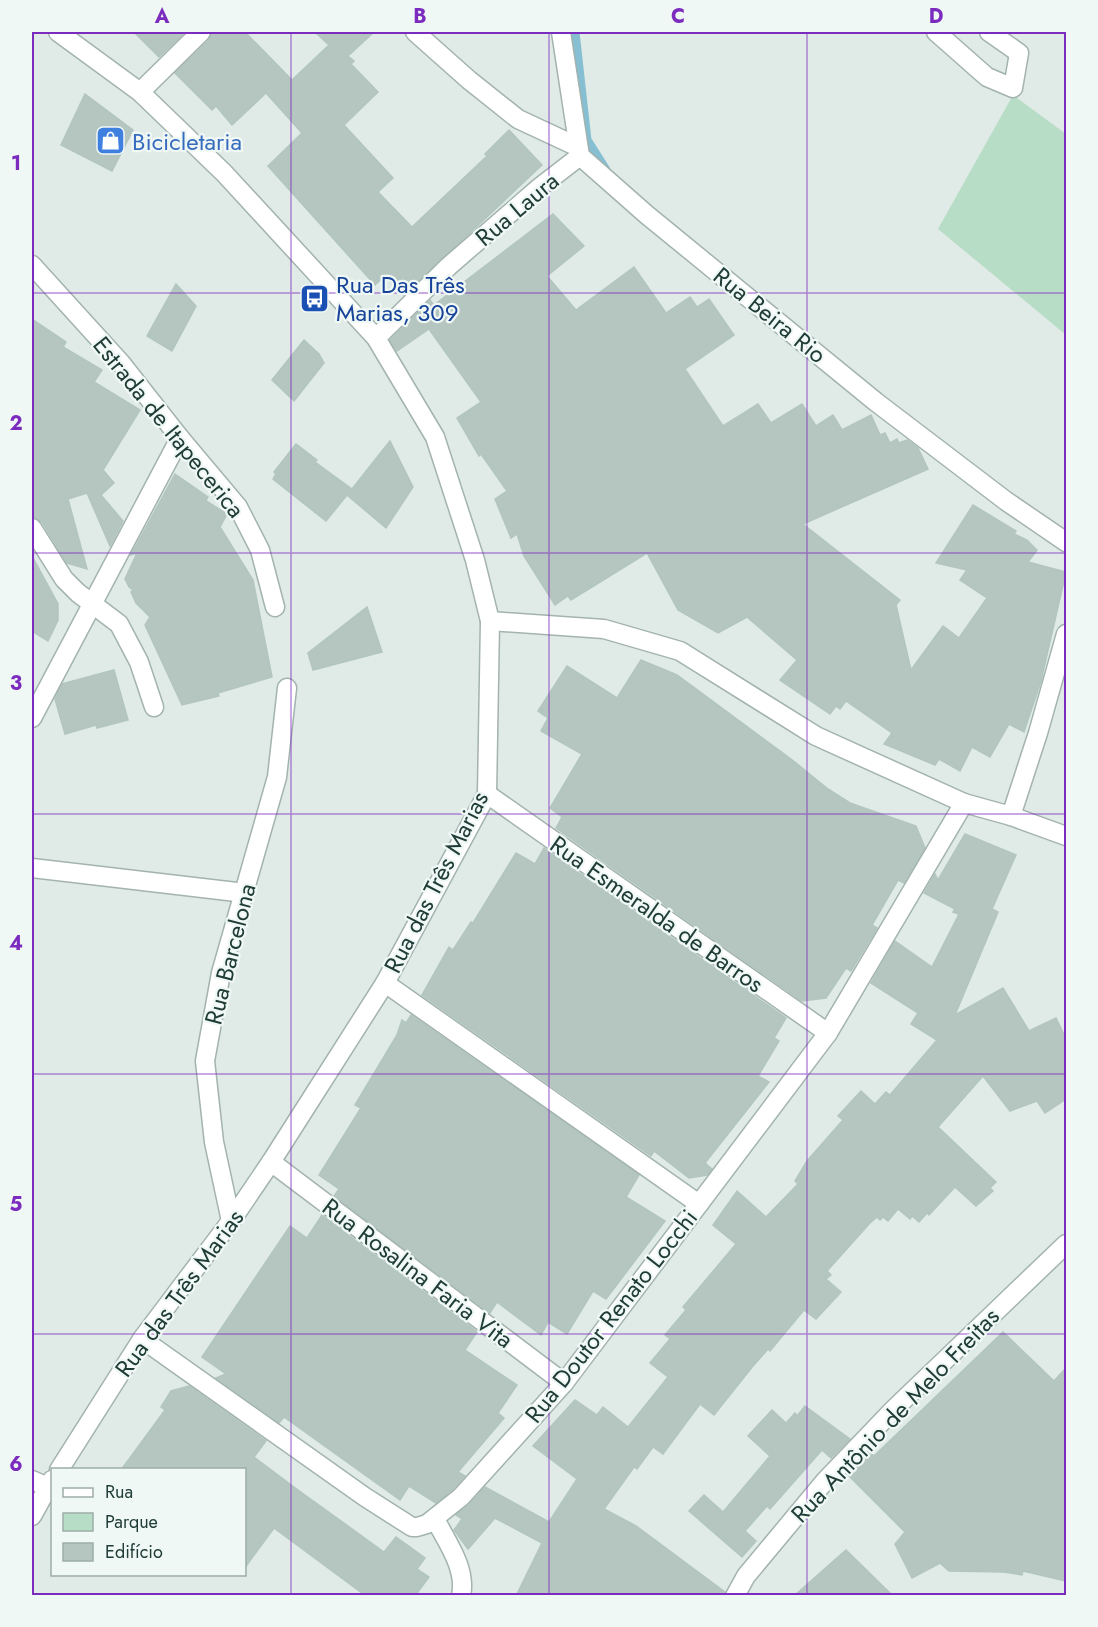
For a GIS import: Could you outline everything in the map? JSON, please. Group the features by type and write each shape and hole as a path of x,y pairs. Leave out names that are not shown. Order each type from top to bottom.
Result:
{"street":[{"name":"Rua das Três Marias","path":"58,32 140,92 224,173 376,338 435,437 475,560 490,621 487,794 385,983 271,1162 231,1221 142,1339 60,1468"},
{"path":"140,92 201,32"},
{"name":"Rua Beira Rio","path":"415,32 469,80 518,119 579,152 647,215 876,402 1006,501 1066,542"},
{"path":"561,32 579,152"},
{"path":"936,32 987,77 1013,88 1019,53 989,32"},
{"name":"Rua Laura","path":"376,338 449,266 579,152"},
{"name":"Estrada de Itapecerica","path":"32,265 122,363 180,438 238,507 260,550 274,607"},
{"path":"32,718 180,438"},
{"path":"32,528 64,579 119,624 138,662 154,707"},
{"path":"490,621 604,629 680,651 816,736 964,803 1011,816 1066,836"},
{"path":"1011,816 1066,634"},
{"name":"Rua Barcelona","path":"231,1221 214,1142 205,1061 221,973 277,777 287,688"},
{"name":"Rua Esmeralda de Barros","path":"487,794 828,1033"},
{"name":"Rua Doutor Renato Locchi","path":"435,1519 461,1497 564,1383 828,1033 964,803"},
{"path":"32,868 245,893"},
{"path":"385,983 699,1204"},
{"name":"Rua Rosalina Faria Vita","path":"271,1162 564,1383"},
{"name":"Rua Antônio de Melo Freitas","path":"735,1596 746,1576 825,1481 894,1409 1066,1244"},
{"path":"142,1339 364,1497 405,1523 417,1527 435,1519 460,1568 464,1585 461,1596"},
{"path":"32,1516 44,1482"}],"green space":[{"path":"1013,95 1066,134 1066,335 938,229"}],"building":[{"path":"134,32 185,32 159,57"},
{"path":"212,32 245,32 292,80 329,45 315,32 374,32 348,56 354,61 351,64 378,92 344,125 393,178 378,192 412,227 487,156 485,154 509,130 542,165 404,295 385,276 375,285 268,166 302,133 266,93 232,125 216,106 212,110 175,73 209,40"},
{"path":"85,94 133,130 112,171 61,145"},
{"path":"553,214 584,246 547,276 576,310 634,267 666,313 690,297 697,307 709,299 734,335 685,369 723,426 758,404 771,423 802,404 816,426 833,415 842,430 871,415 880,435 885,433 890,443 897,439 899,443 907,440 918,448 928,469 803,524 900,600 896,605 911,670 943,626 959,638 987,598 960,580 967,570 936,563 973,505 1016,531 1014,534 1027,540 1037,550 1028,562 1066,572 1041,681 1024,732 1009,724 990,757 972,747 960,771 939,759 935,765 884,744 892,733 846,701 840,709 836,706 830,714 780,680 797,660 747,617 718,633 678,610 647,553 571,600 568,596 555,605 524,556 517,534 511,538 495,499 507,491 481,454 479,456 457,418 481,402 429,329 397,351 390,340 430,300 434,305"},
{"path":"176,284 196,306 172,351 147,336"},
{"path":"32,319 66,342 63,347 102,370 94,382 140,410 103,470 114,483 101,495 123,521 110,546 87,493 68,499 87,569 67,563 42,522 32,517"},
{"path":"304,340 319,354 324,363 294,401 272,380"},
{"path":"390,441 413,487 386,528 347,495 326,521 273,479 276,474 274,472 296,444 317,460 315,462 352,489"},
{"path":"175,474 208,497 206,501 227,514 220,527 253,580 272,677 218,693 219,696 182,705 145,625 150,617 136,603 131,592 133,590 125,579 137,553 131,555"},
{"path":"32,556 58,604 58,620 48,641 32,631"},
{"path":"367,607 382,652 313,670 308,653"},
{"path":"641,660 677,675 828,789 850,803 916,826 925,848 904,883 898,880 872,925 877,928 851,971 846,968 826,998 802,1001 556,828 562,817 550,808 582,754 541,731 548,718 538,711 567,666 617,698"},
{"path":"114,670 128,720 97,728 96,725 65,734 55,699 62,684"},
{"path":"965,834 1016,855 992,909 998,912 955,1015 1003,988 1029,1031 1056,1018 1066,1039 1066,1099 1045,1113 1037,1101 1010,1111 983,1076 938,1127 996,1182 990,1188 993,1191 976,1206 955,1187 929,1215 927,1213 919,1222 912,1216 910,1219 898,1209 888,1221 883,1217 880,1220 877,1217 827,1271 831,1275 826,1279 841,1292 816,1319 804,1310 770,1351 768,1349 753,1366 714,1415 700,1404 663,1454 653,1447 637,1469 634,1467 604,1509 636,1526 725,1592 724,1596 516,1596 542,1543 495,1518 468,1549 454,1530 462,1519 456,1515 469,1505 485,1487 549,1522 577,1479 533,1446 575,1400 597,1415 603,1407 628,1427 668,1377 650,1363 670,1339 665,1335 686,1310 683,1307 736,1244 713,1225 737,1191 766,1217 798,1184 795,1181 807,1161 843,1120 838,1116 861,1091 875,1104 886,1092 890,1095 937,1040 911,1024 918,1013 871,983 895,941 932,967 959,914 953,912 955,909 924,893 935,874 938,880"},
{"path":"544,848 786,1018 774,1038 779,1041 758,1076 769,1082 705,1163 712,1169 707,1175 689,1178 654,1151 651,1156 422,995 449,947 453,950 471,922 473,923 516,853 535,864"},
{"path":"411,1015 639,1175 626,1197 665,1221 606,1299 593,1291 567,1334 548,1322 541,1335 497,1302 490,1313 334,1196 339,1189 319,1175 361,1108 355,1105 397,1035 402,1020 406,1023"},
{"path":"322,1215 477,1332 465,1350 517,1385 498,1413 504,1418 458,1472 465,1476 436,1503 409,1486 400,1500 284,1417 279,1423 216,1378 226,1374 202,1357 290,1226 307,1238"},
{"path":"1003,1332 1054,1381 1066,1368 1066,1581 1023,1571 1022,1575 1004,1572 949,1571 940,1563 912,1578 895,1544 905,1532 847,1474 869,1452 874,1456"},
{"path":"189,1386 266,1441 254,1457 384,1552 396,1537 425,1558 417,1569 429,1577 415,1596 366,1596 274,1528 246,1566 246,1468 122,1468 165,1410 161,1407 171,1391"},
{"path":"805,1406 850,1439 831,1458 822,1450 770,1509 767,1506 745,1531 756,1541 742,1557 689,1511 704,1495 723,1512 770,1456 748,1436 772,1410 786,1423 795,1413 797,1416"},
{"path":"846,1550 893,1596 794,1596"}],"waterway":[{"path":"575,32 587,140 606,170"}],"place":[{"name":"Bicicletaria","path":"111,141"},
{"name":"Rua Das Três Marias, 309","path":"315,298"}]}
